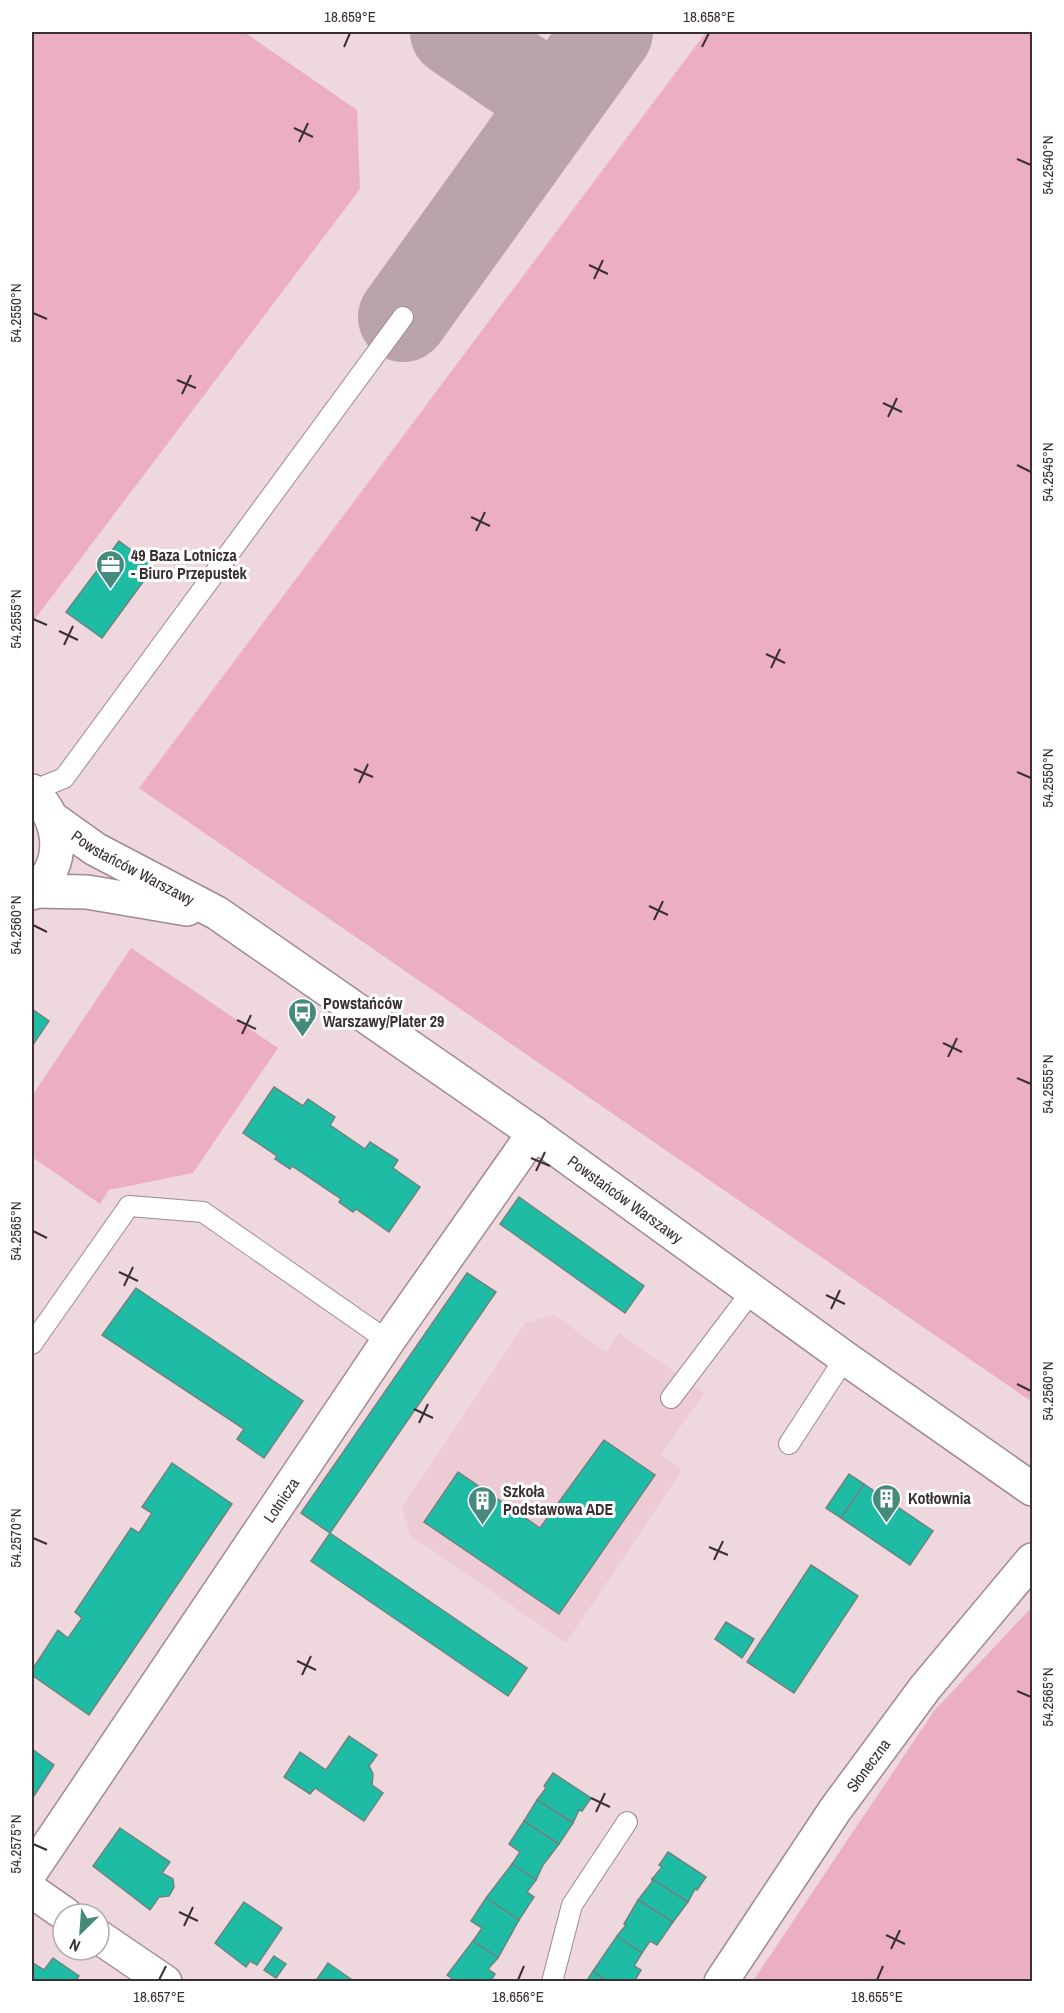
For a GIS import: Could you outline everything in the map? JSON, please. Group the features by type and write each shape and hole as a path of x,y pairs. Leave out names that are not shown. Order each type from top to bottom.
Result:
{"street":[{"path":"32,791 45,805 53,819 57,850 53,866 33,892"},
{"name":"Powstańców Warszawy","path":"53,819 95,849 217,913 534,1133 1032,1490"},
{"name":"Powstańców Warszawy","path":"33,892 87,892 217,913"},
{"name":"Lotnicza","path":"32,1870 388,1341 534,1133"},
{"name":"Słoneczna","path":"721,1982 835,1810 924,1688 1032,1560"},
{"path":"32,1891 51,1904"},
{"path":"111,1945 165,1982"}],"lane":[{"path":"32,791 64,777 403,318"},
{"path":"32,1344 129,1206 203,1212 388,1341"},
{"path":"671,1398 752,1291"},
{"path":"789,1444 845,1358"},
{"path":"552,1982 572,1905 627,1822"}],"shaded area":[{"path":"32,32 244,32 357,110 360,189 32,623"},
{"path":"706,32 1032,32 1032,1402 139,788"},
{"path":"131,948 278,1048 193,1173 109,1190 100,1204 32,1157 32,1096"},
{"path":"554,1315 606,1352 619,1333 704,1393 661,1455 682,1470 566,1643 410,1535 402,1507 525,1323"},
{"path":"1032,1607 1032,1981 753,1981 934,1711"}],"building":[{"name":"49 Baza Lotnicza - Biuro Przepustek","path":"119,541 154,567 102,638 66,612"},
{"path":"32,1009 49,1021 32,1046"},
{"path":"274,1087 303,1106 308,1099 335,1117 330,1125 365,1149 370,1142 398,1160 393,1168 420,1187 389,1232 356,1209 353,1212 339,1202 341,1199 292,1166 290,1169 275,1159 277,1156 243,1133"},
{"path":"519,1197 644,1286 625,1313 500,1224"},
{"path":"467,1273 496,1292 330,1533 301,1513"},
{"path":"136,1288 303,1401 264,1458 237,1439 244,1429 102,1335"},
{"name":"Szkoła Podstawowa ADE","path":"604,1440 655,1475 559,1614 424,1522 458,1472 540,1528"},
{"path":"172,1463 232,1504 89,1715 32,1675 32,1670 58,1630 68,1638 82,1618 75,1612 131,1528 139,1533 152,1513 142,1507"},
{"path":"849,1474 864,1484 841,1518 826,1508"},
{"name":"Kotłownia","path":"864,1484 933,1531 910,1565 841,1518"},
{"path":"330,1533 527,1668 508,1696 311,1561"},
{"path":"811,1565 858,1596 794,1693 747,1662"},
{"path":"726,1622 754,1639 742,1658 715,1639"},
{"path":"349,1736 377,1755 369,1766 373,1774 372,1785 383,1793 364,1821 315,1788 310,1794 284,1777 300,1752 326,1770"},
{"path":"32,1749 54,1765 32,1799"},
{"path":"553,1773 591,1798 582,1811 579,1810 573,1823 537,1800"},
{"path":"537,1800 573,1823 559,1844 524,1821"},
{"path":"524,1821 559,1844 543,1865 536,1880 512,1864 520,1852 509,1844"},
{"path":"120,1828 170,1862 162,1873 173,1879 174,1887 169,1896 159,1897 150,1910 93,1866"},
{"path":"668,1852 706,1877 697,1890 695,1889 688,1902 652,1879 662,1867 659,1865"},
{"path":"512,1864 536,1880 527,1892 534,1897 519,1920 486,1898"},
{"path":"652,1879 688,1902 673,1922 638,1900"},
{"path":"486,1898 519,1920 498,1958 473,1941 482,1928 471,1921"},
{"path":"638,1900 673,1922 657,1945 650,1941 642,1953 617,1936 626,1925 624,1924"},
{"path":"244,1902 282,1928 257,1965 250,1961 246,1967 215,1943"},
{"path":"617,1936 642,1953 634,1966 641,1970 634,1982 608,1982 593,1971"},
{"path":"473,1941 498,1958 488,1969 495,1974 490,1982 457,1982 447,1975"},
{"path":"274,1956 286,1964 276,1978 264,1970"},
{"path":"51,1961 59,1962 79,1976 75,1982 32,1982 33,1963 44,1970"},
{"path":"328,1963 355,1982 315,1982"},
{"path":"593,1971 608,1982 586,1982"}],"taxiway":[{"path":"455,32 557,102"},
{"path":"403,317 608,32"}],"place":[{"name":"49 Baza Lotnicza - Biuro Przepustek","path":"110,590"},
{"name":"Powstańców Warszawy/Plater 29","path":"302,1038"},
{"name":"Kotłownia","path":"887,1524"},
{"name":"Szkoła Podstawowa ADE","path":"482,1526"}]}
